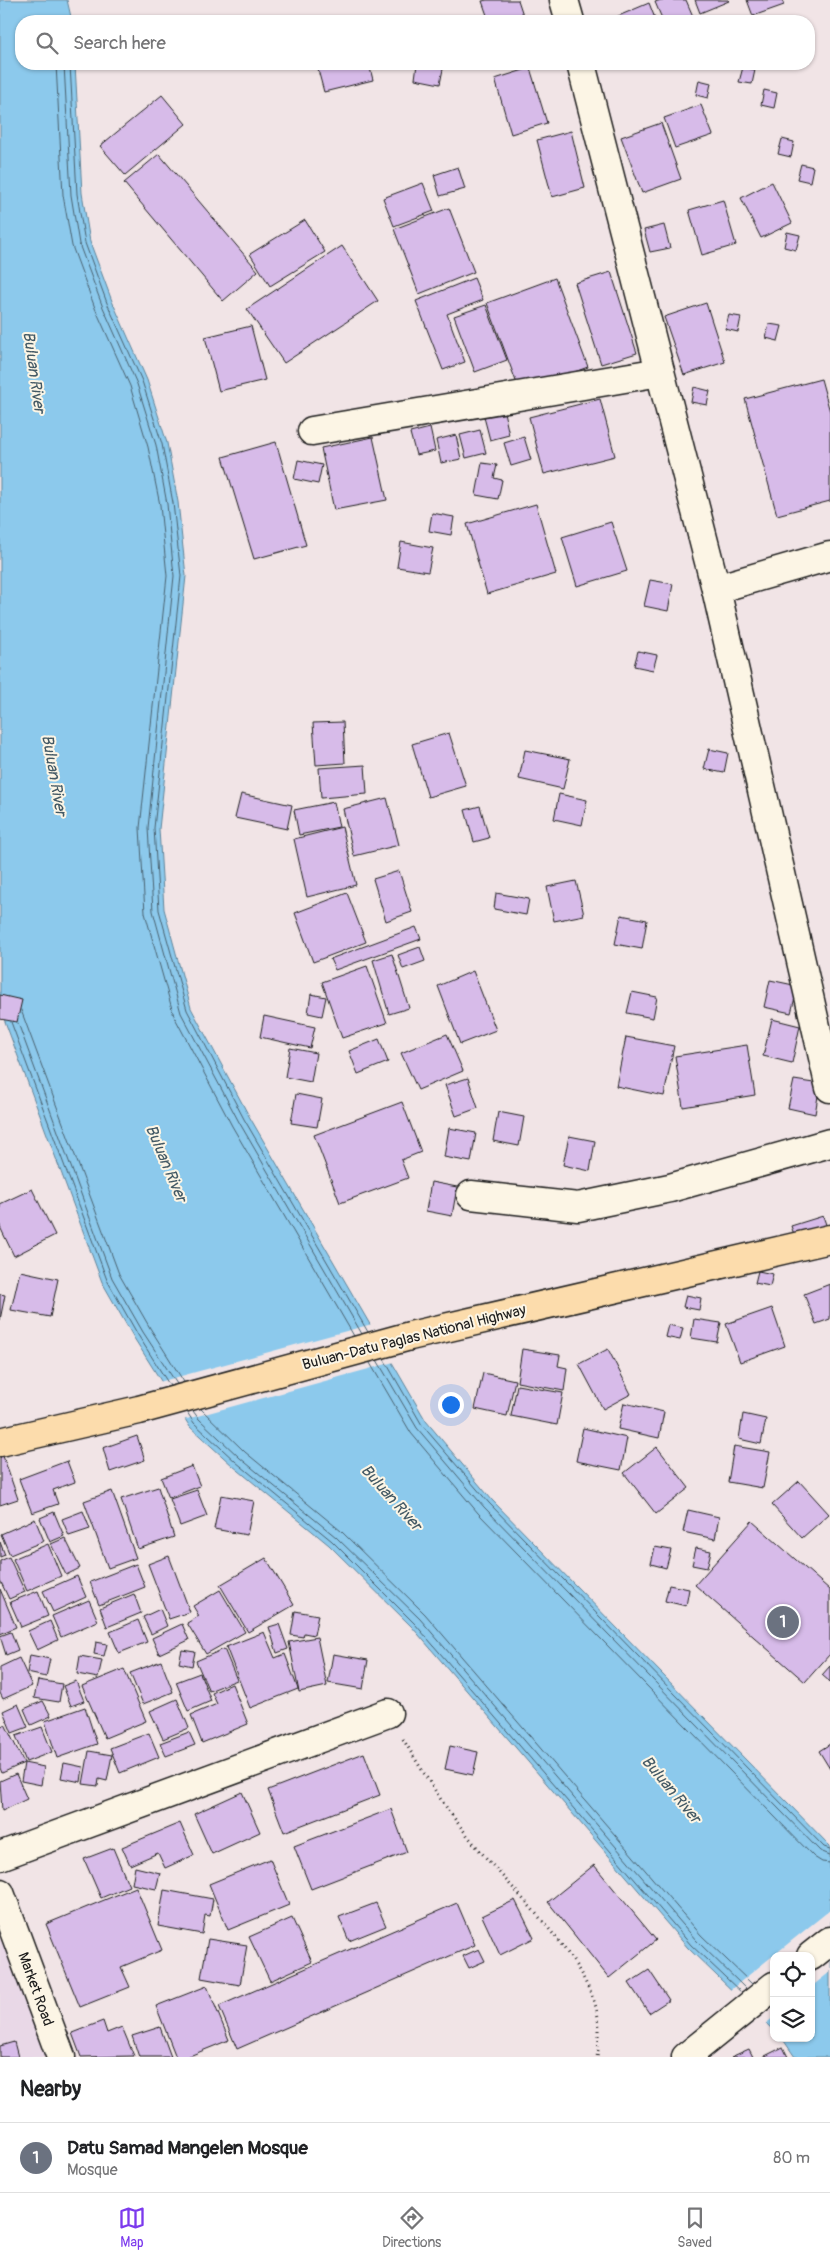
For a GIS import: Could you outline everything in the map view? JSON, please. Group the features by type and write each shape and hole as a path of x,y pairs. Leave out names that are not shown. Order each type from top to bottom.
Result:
{"highway":[{"name":"Buluan-Datu Paglas National Highway","path":"0,1442 139,1410 410,1336 830,1239"}],"street":[{"path":"564,0 568,15"},
{"path":"583,70 716,589 830,1088"},
{"path":"312,431 660,372"},
{"path":"716,589 830,556"},
{"path":"471,1195 578,1207 670,1188 830,1142"},
{"path":"0,1856 388,1713"},
{"name":"Market Road","path":"0,1893 61,2057"},
{"path":"815,1953 830,1941"},
{"path":"686,2057 770,1989"}],"path":[{"path":"388,1713 438,1797 477,1847 524,1899 562,1946 581,1975 597,2012 600,2027 597,2057"}],"shaded area":[{"path":"0,1937 45,2057 0,2057"}],"water":[{"name":"Buluan River","path":"0,0 67,0 71,15 15,15 15,70 75,70 82,193 90,242 112,301 147,380 167,443 178,502 186,576 159,829 164,909 191,1008 249,1116 426,1421 492,1500 830,1846 830,2057 795,2057 785,2042 815,2042 815,1952 770,1952 770,2027 688,1948 412,1627 329,1545 233,1466 190,1427 134,1338 102,1282 0,1008"}],"pier":[{"path":"372,1324 394,1362 183,1420 159,1382"},
{"path":"830,1910 830,1972 815,1984 815,1952 778,1952"},
{"path":"770,1958 770,2020 764,2025 729,1991"}],"building":[{"path":"518,0 523,15 487,15 482,1"},
{"path":"661,0 686,0 692,15 660,15 655,2"},
{"path":"695,0 728,0 729,1 700,13"},
{"path":"747,0 782,0 784,5 753,15"},
{"path":"649,3 654,15 621,15"},
{"path":"318,70 370,70 373,80 324,92"},
{"path":"416,70 443,70 440,84 415,79"},
{"path":"524,70 531,70 547,123 511,134 495,79"},
{"path":"742,70 755,70 752,84 739,82"},
{"path":"699,80 711,83 708,98 696,95"},
{"path":"764,90 777,93 774,108 761,105"},
{"path":"162,95 186,124 125,175 100,146"},
{"path":"701,105 713,135 675,148 664,118"},
{"path":"661,123 681,179 642,193 621,137"},
{"path":"571,131 585,188 552,197 537,140"},
{"path":"782,139 794,142 791,157 778,154"},
{"path":"159,154 258,271 223,301 124,183"},
{"path":"801,164 813,167 810,182 797,179"},
{"path":"458,167 465,189 440,196 434,175"},
{"path":"772,182 792,223 761,238 741,198"},
{"path":"423,183 434,211 394,226 383,198"},
{"path":"723,200 736,245 702,255 689,210"},
{"path":"449,208 474,272 419,294 394,229"},
{"path":"305,220 325,252 270,286 250,254"},
{"path":"664,225 670,248 650,252 644,230"},
{"path":"787,232 800,235 796,250 784,247"},
{"path":"342,246 378,301 284,363 247,309"},
{"path":"611,272 637,353 601,364 575,283"},
{"path":"474,278 483,300 447,314 465,362 443,370 416,301"},
{"path":"555,278 588,367 520,392 487,303"},
{"path":"706,303 725,362 684,375 664,317"},
{"path":"486,305 507,360 475,372 454,316"},
{"path":"729,315 741,317 738,332 725,329"},
{"path":"769,324 782,326 778,341 766,338"},
{"path":"251,326 265,380 219,391 205,337"},
{"path":"821,379 830,412 830,501 777,515 745,399"},
{"path":"694,387 710,391 707,405 691,402"},
{"path":"600,399 615,456 544,474 529,417"},
{"path":"504,412 509,435 490,440 484,417"},
{"path":"430,428 435,451 416,455 410,433"},
{"path":"480,430 486,453 466,458 460,435"},
{"path":"456,435 461,459 441,463 436,440"},
{"path":"373,437 387,500 334,510 321,448"},
{"path":"524,437 531,460 511,466 504,443"},
{"path":"276,442 306,545 254,559 223,457"},
{"path":"298,460 322,465 318,484 294,479"},
{"path":"482,463 497,465 494,478 502,480 498,499 476,495"},
{"path":"536,504 556,574 487,594 467,524"},
{"path":"432,513 454,517 451,535 429,531"},
{"path":"611,522 627,571 577,586 562,537"},
{"path":"401,542 433,548 428,572 397,567"},
{"path":"650,580 673,584 668,611 644,606"},
{"path":"638,651 657,655 653,670 634,666"},
{"path":"343,722 345,763 316,765 313,723"},
{"path":"449,733 466,786 428,797 412,744"},
{"path":"709,749 728,753 724,773 704,769"},
{"path":"525,750 570,759 563,789 519,779"},
{"path":"365,765 367,794 321,798 319,768"},
{"path":"241,794 292,805 287,829 235,818"},
{"path":"559,794 587,800 582,825 554,819"},
{"path":"387,798 399,845 354,856 343,809"},
{"path":"334,802 339,827 299,835 294,810"},
{"path":"480,806 489,838 474,842 465,810"},
{"path":"342,827 356,885 307,897 294,839"},
{"path":"399,871 412,912 386,921 373,879"},
{"path":"576,881 584,915 554,921 547,887"},
{"path":"347,893 366,942 313,962 295,913"},
{"path":"496,893 529,899 526,915 494,909"},
{"path":"621,915 647,920 642,949 615,944"},
{"path":"416,927 421,939 335,970 330,959"},
{"path":"420,947 425,961 403,969 398,955"},
{"path":"392,954 409,1008 389,1014 373,960"},
{"path":"367,966 387,1023 342,1038 322,982"},
{"path":"473,971 496,1030 460,1044 438,986"},
{"path":"770,980 798,986 791,1013 764,1007"},
{"path":"632,992 657,997 653,1018 627,1013"},
{"path":"311,994 326,997 322,1016 308,1013"},
{"path":"0,995 22,1000 17,1022 0,1019"},
{"path":"264,1016 315,1027 310,1048 260,1037"},
{"path":"772,1019 800,1026 792,1063 763,1056"},
{"path":"447,1034 463,1071 418,1090 401,1053"},
{"path":"626,1037 674,1046 664,1096 616,1086"},
{"path":"379,1039 388,1062 358,1074 349,1051"},
{"path":"747,1045 755,1095 683,1107 675,1056"},
{"path":"290,1048 316,1053 311,1082 285,1077"},
{"path":"468,1078 478,1108 456,1116 445,1085"},
{"path":"794,1080 820,1084 815,1114 788,1108"},
{"path":"296,1094 322,1099 317,1127 291,1123"},
{"path":"402,1102 421,1152 401,1160 408,1178 340,1203 314,1135"},
{"path":"498,1112 524,1117 519,1146 493,1141"},
{"path":"449,1128 476,1133 471,1162 444,1157"},
{"path":"569,1136 595,1141 590,1171 563,1165"},
{"path":"431,1182 457,1187 452,1216 426,1211"},
{"path":"32,1189 55,1235 14,1256 0,1227 0,1204"},
{"path":"823,1216 830,1236 800,1251 791,1226"},
{"path":"20,1271 58,1279 50,1317 11,1310"},
{"path":"758,1271 773,1274 770,1286 755,1283"},
{"path":"830,1284 830,1319 816,1324 804,1294"},
{"path":"0,1294 5,1295 0,1320"},
{"path":"686,1295 701,1298 699,1310 683,1307"},
{"path":"772,1308 785,1346 740,1362 726,1324"},
{"path":"694,1319 721,1323 717,1342 691,1338"},
{"path":"668,1325 683,1328 680,1340 665,1337"},
{"path":"522,1349 560,1355 558,1366 567,1368 564,1391 517,1382"},
{"path":"608,1349 631,1394 603,1409 579,1364"},
{"path":"483,1373 515,1380 507,1416 475,1409"},
{"path":"517,1385 563,1393 557,1425 511,1416"},
{"path":"624,1403 664,1412 659,1438 618,1429"},
{"path":"743,1414 766,1419 761,1444 739,1439"},
{"path":"583,1428 627,1438 621,1470 576,1461"},
{"path":"137,1436 145,1460 110,1472 103,1448"},
{"path":"734,1446 770,1452 763,1488 728,1482"},
{"path":"657,1447 689,1488 656,1514 624,1473"},
{"path":"3,1456 18,1499 0,1505 0,1457"},
{"path":"67,1461 75,1482 53,1490 58,1504 32,1513 19,1479"},
{"path":"192,1466 200,1486 169,1498 161,1478"},
{"path":"799,1481 829,1514 802,1538 772,1505"},
{"path":"158,1487 174,1537 138,1549 121,1499"},
{"path":"197,1490 207,1516 180,1526 170,1499"},
{"path":"112,1491 136,1558 108,1568 84,1501"},
{"path":"221,1495 254,1501 247,1535 214,1529"},
{"path":"688,1510 719,1517 715,1539 683,1532"},
{"path":"83,1511 90,1529 69,1536 62,1519"},
{"path":"54,1512 64,1536 50,1542 40,1518"},
{"path":"35,1519 44,1541 10,1555 1,1534"},
{"path":"752,1521 830,1590 830,1654 805,1682 695,1585"},
{"path":"65,1538 80,1568 66,1575 51,1544"},
{"path":"0,1542 5,1555 0,1557"},
{"path":"48,1544 61,1576 27,1591 13,1559"},
{"path":"655,1547 671,1550 666,1568 651,1564"},
{"path":"696,1548 711,1551 707,1568 692,1565"},
{"path":"169,1556 190,1612 169,1619 148,1564"},
{"path":"9,1557 25,1592 9,1599 0,1580 0,1561"},
{"path":"266,1558 294,1605 248,1632 220,1585"},
{"path":"136,1564 145,1587 99,1605 90,1582"},
{"path":"77,1576 86,1597 53,1612 43,1591"},
{"path":"669,1585 689,1589 686,1606 665,1601"},
{"path":"0,1589 16,1627 0,1634"},
{"path":"220,1590 245,1632 206,1654 187,1623 199,1616 193,1606"},
{"path":"38,1591 48,1616 21,1627 10,1602"},
{"path":"134,1594 141,1613 107,1627 100,1608"},
{"path":"89,1600 98,1621 61,1637 52,1616"},
{"path":"160,1609 167,1626 151,1634 143,1617"},
{"path":"295,1611 318,1615 314,1635 304,1633 303,1637 291,1635"},
{"path":"138,1620 147,1642 119,1653 110,1632"},
{"path":"50,1621 58,1640 37,1650 28,1631"},
{"path":"182,1624 189,1640 159,1654 152,1638"},
{"path":"279,1624 288,1649 277,1653 269,1627"},
{"path":"11,1632 18,1650 6,1655 0,1636"},
{"path":"264,1632 275,1658 285,1654 298,1689 250,1708 226,1647"},
{"path":"317,1637 327,1686 299,1692 289,1642"},
{"path":"96,1642 107,1644 104,1656 94,1654"},
{"path":"224,1649 237,1680 209,1691 196,1661"},
{"path":"182,1650 195,1652 192,1666 179,1663"},
{"path":"333,1654 368,1660 363,1689 328,1683"},
{"path":"30,1655 50,1659 46,1677 27,1673"},
{"path":"80,1656 102,1660 98,1678 77,1674"},
{"path":"19,1658 32,1686 3,1699 0,1693 0,1667"},
{"path":"161,1661 173,1692 143,1704 130,1673"},
{"path":"830,1666 830,1682 822,1675"},
{"path":"124,1669 146,1721 105,1738 82,1686"},
{"path":"200,1673 211,1701 188,1711 176,1682"},
{"path":"38,1680 62,1684 59,1702 34,1698"},
{"path":"76,1681 84,1701 71,1706 63,1686"},
{"path":"232,1684 248,1724 202,1743 191,1715 217,1704 212,1693"},
{"path":"177,1699 189,1728 163,1739 150,1711"},
{"path":"43,1701 51,1716 31,1725 24,1709"},
{"path":"18,1704 28,1727 12,1733 3,1711"},
{"path":"85,1707 97,1744 57,1758 45,1721"},
{"path":"5,1724 24,1763 2,1773 0,1768 0,1727"},
{"path":"42,1727 52,1752 26,1762 16,1736"},
{"path":"189,1732 195,1745 166,1756 160,1743"},
{"path":"149,1733 159,1757 120,1773 110,1748"},
{"path":"830,1744 830,1769 819,1751"},
{"path":"450,1746 478,1752 473,1775 445,1769"},
{"path":"89,1751 112,1755 107,1781 99,1779 98,1786 83,1784"},
{"path":"364,1753 380,1795 284,1832 268,1790"},
{"path":"24,1763 44,1767 41,1785 21,1781"},
{"path":"64,1763 83,1767 81,1782 61,1778"},
{"path":"16,1774 27,1799 2,1811 0,1781"},
{"path":"242,1792 260,1832 212,1854 194,1814"},
{"path":"391,1809 407,1852 311,1889 294,1846"},
{"path":"180,1823 194,1855 165,1868 158,1853 130,1865 122,1847"},
{"path":"113,1848 129,1886 101,1898 84,1859"},
{"path":"270,1859 289,1905 228,1930 209,1884"},
{"path":"594,1865 656,1940 609,1978 548,1902"},
{"path":"135,1867 160,1873 156,1889 132,1884"},
{"path":"136,1887 162,1950 121,1967 130,1987 80,2007 46,1924"},
{"path":"164,1890 213,1899 210,1916 205,1915 202,1934 158,1926"},
{"path":"515,1900 534,1938 500,1955 482,1916"},
{"path":"376,1903 386,1926 349,1941 339,1917"},
{"path":"457,1903 475,1945 237,2049 219,2006"},
{"path":"292,1918 312,1962 270,1981 249,1937"},
{"path":"208,1939 247,1945 240,1985 201,1978"},
{"path":"479,1949 485,1961 469,1968 463,1956"},
{"path":"649,1970 669,2000 649,2013 629,1983"},
{"path":"207,1986 229,2040 187,2057 176,2057 156,2006"},
{"path":"103,2021 107,2033 122,2027 134,2056 81,2057 72,2033"},
{"path":"160,2027 171,2057 139,2057 132,2036"},
{"path":"14,2042 18,2057 0,2057 0,2046"},
{"path":"783,2047 788,2057 763,2057"},
{"path":"749,2049 753,2057 731,2057"}],"place":[{"name":"Datu Samad Mangelen Mosque","path":"783,1622"}]}
